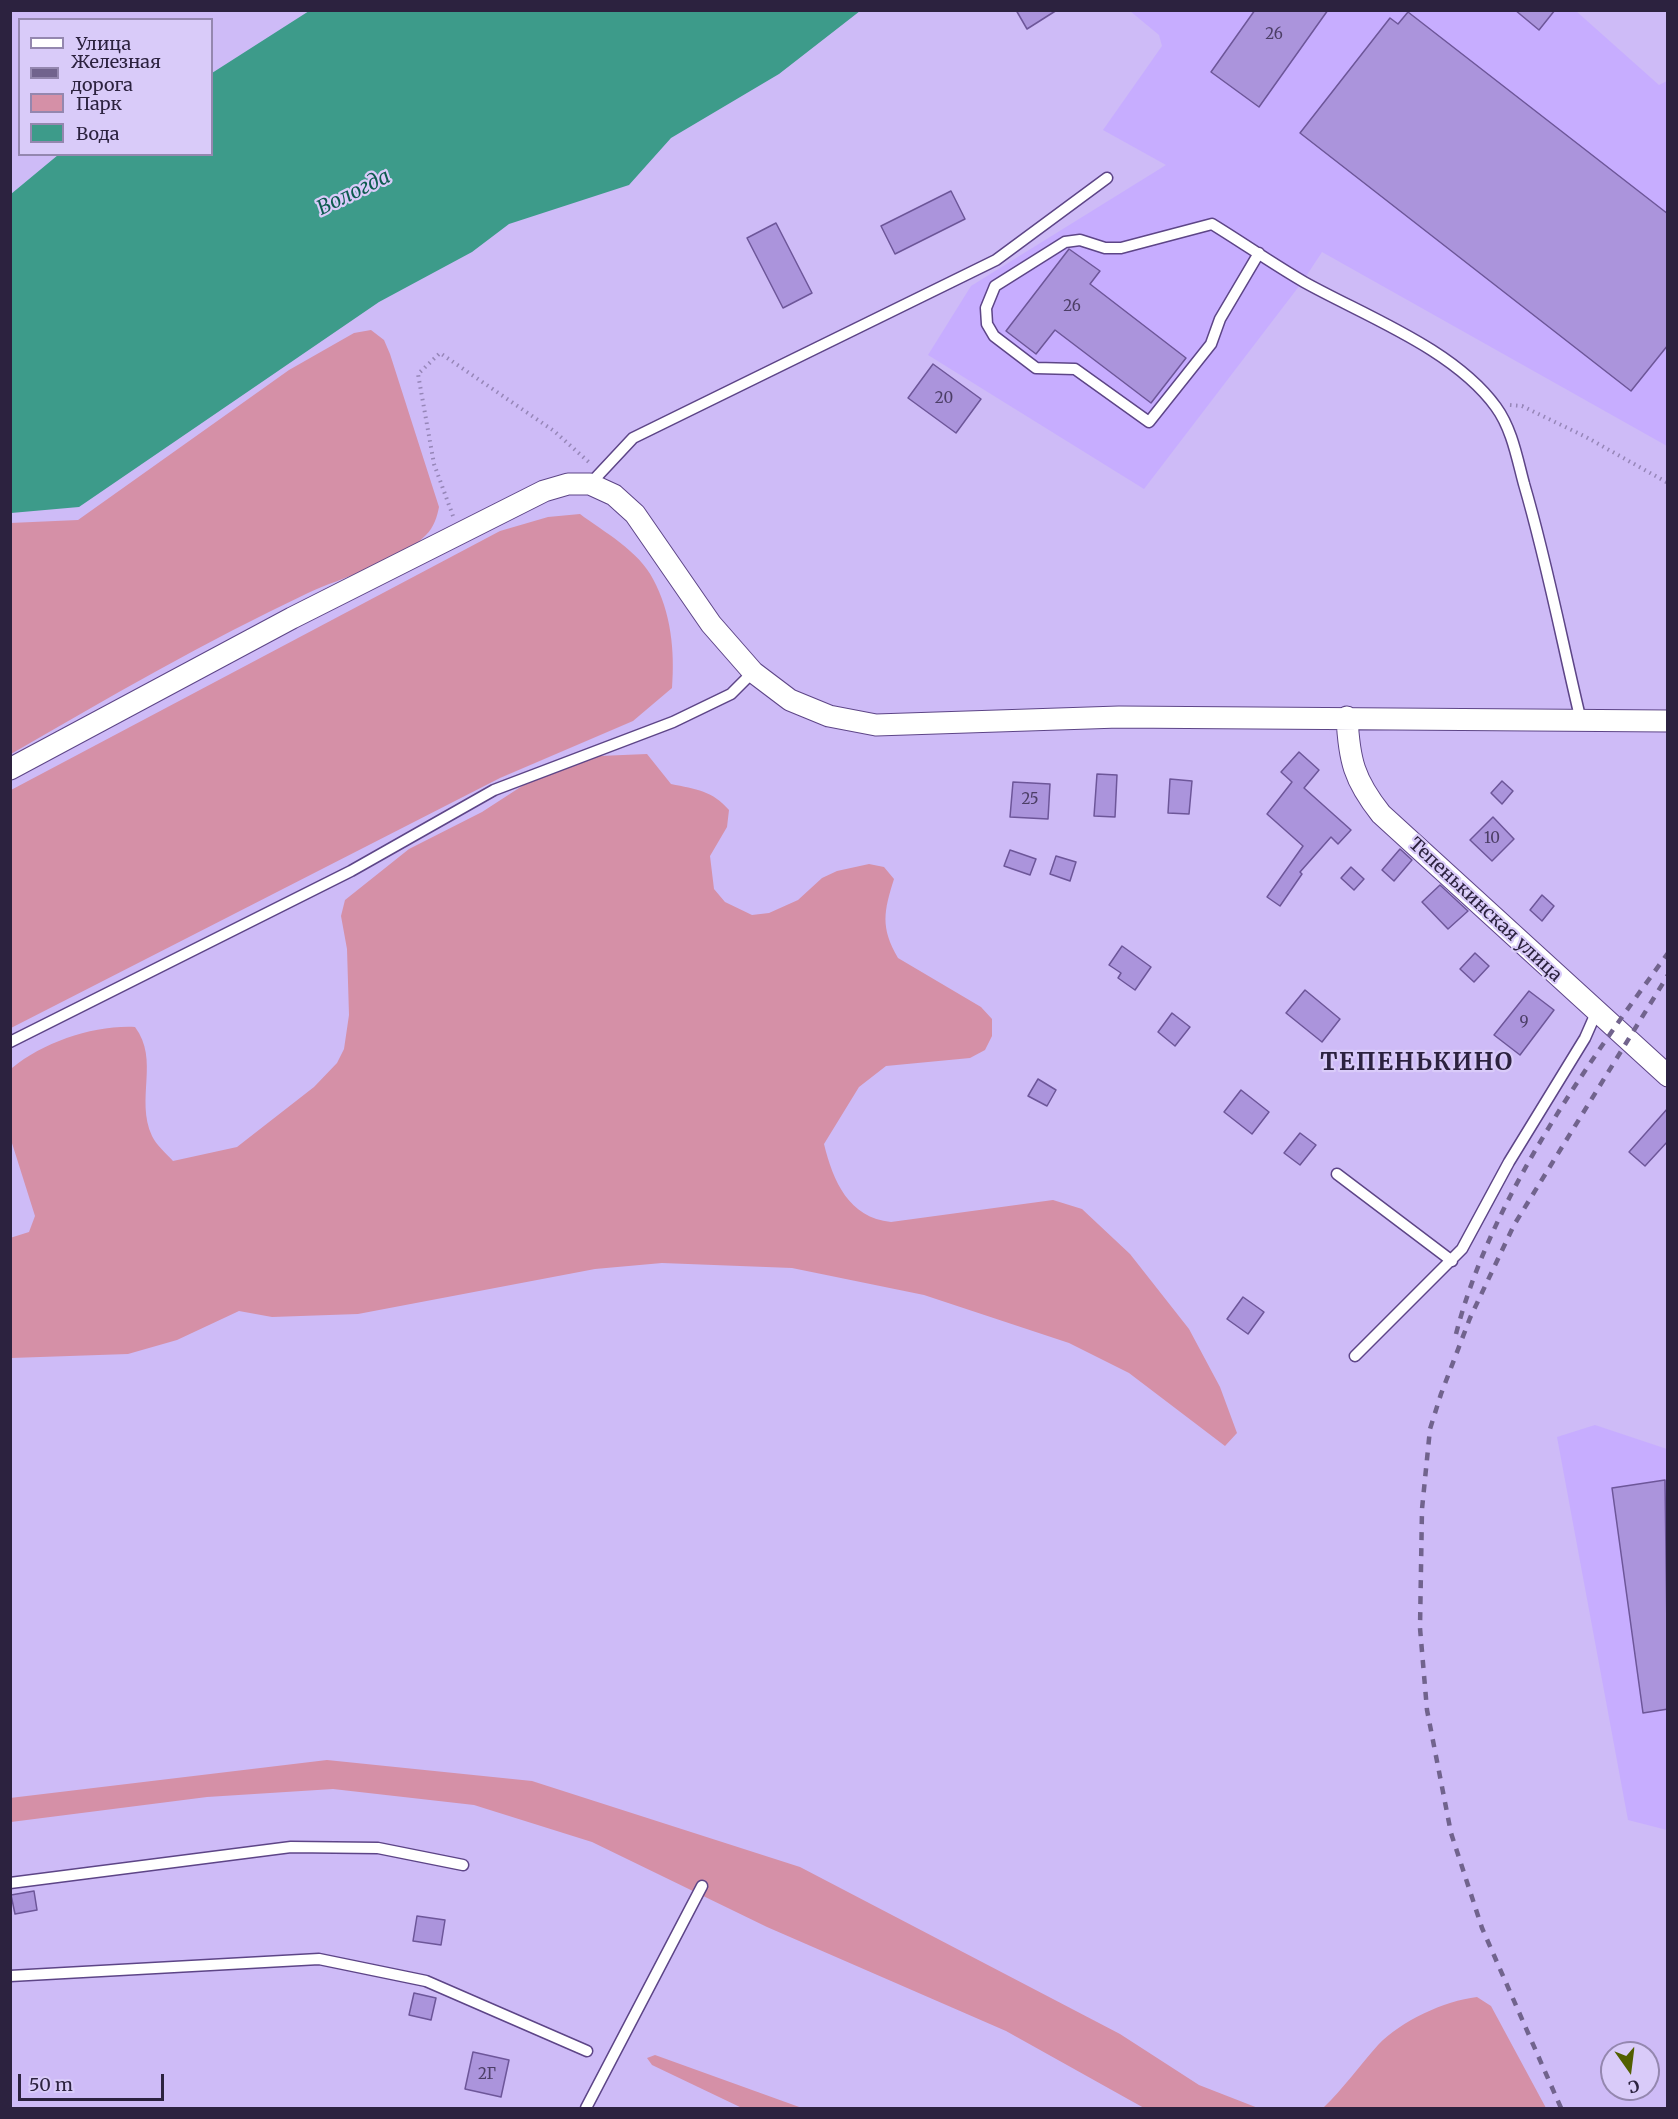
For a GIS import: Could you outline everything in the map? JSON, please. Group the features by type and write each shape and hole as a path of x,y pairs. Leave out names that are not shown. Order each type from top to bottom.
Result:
{"street":[{"path":"10,769 292,618 543,491 595,479 635,514 711,624 753,672 790,700 829,716 876,725 1119,717 1668,721"},
{"name":"Тепенькинская улица","path":"1347,717 1352,766 1366,796 1381,814 1596,1013 1668,1076"}],"lane":[{"path":"595,479 633,438 996,260 1107,178"},
{"path":"1259,253 1220,319 1211,344 1149,422 1075,369 1036,368 994,336 987,324 986,308 995,286 1065,242 1080,240 1105,248 1121,248 1212,224 1259,253 1303,281 1434,353 1468,378 1498,410 1509,433 1541,542 1581,721"},
{"path":"10,1042 351,871 494,790 673,722 730,694 753,672"},
{"path":"1355,1356 1452,1262 1470,1237 1509,1162 1585,1038 1596,1013"},
{"path":"1337,1174 1452,1262"},
{"path":"10,1883 291,1847 378,1848 463,1865"},
{"path":"586,2109 702,1886"},
{"path":"10,1976 319,1959 426,1981 587,2051"}],"path":[{"path":"459,533 434,464 418,374 440,353 554,431 595,479"},
{"path":"1498,410 1510,405 1522,406 1586,437 1668,483"}],"shaded area":[{"path":"1130,11 1576,11 1659,85 1667,81 1667,446 1322,252 1303,281 1144,489 928,355 971,286 1166,165 1103,130 1162,46 1159,35"},
{"path":"1595,1425 1667,1449 1667,1830 1628,1820 1557,1437"}],"green space":[{"path":"371,330 384,340 390,354 439,507 435,522 429,532 401,554 370,569 308,593 232,631 11,754 10,523 78,520 289,370 354,333"},
{"path":"580,514 630,551 653,579 668,618 673,660 672,688 633,721 500,778 11,1028 11,790 500,531 548,517"},
{"path":"647,754 671,784 696,789 710,795 729,810 727,827 710,856 714,889 725,902 752,915 769,913 798,900 822,878 837,871 869,864 884,867 894,879 886,910 886,928 898,958 981,1007 992,1019 992,1036 985,1050 970,1058 886,1066 859,1087 824,1144 832,1171 845,1195 864,1213 876,1219 891,1222 1053,1200 1082,1209 1130,1254 1189,1329 1220,1387 1237,1433 1225,1446 1129,1373 1069,1343 924,1295 792,1268 662,1263 595,1269 358,1314 272,1317 239,1311 177,1340 128,1354 11,1358 10,1238 29,1232 35,1216 11,1140 12,1068 39,1050 70,1037 103,1029 135,1027 146,1053 147,1122 159,1146 173,1161 237,1147 314,1087 337,1063 344,1049 349,1015 347,949 341,916 345,900 409,849 482,812 536,777 599,756"},
{"path":"327,1760 532,1781 800,1867 1120,2034 1199,2085 1258,2108 1144,2108 1006,2031 767,1927 592,1842 474,1805 333,1789 207,1797 11,1822 10,1798"},
{"path":"1477,1997 1491,2006 1546,2108 1323,2108 1378,2045 1399,2028 1437,2008"},
{"path":"655,2055 802,2108 742,2108 652,2065 647,2058"}],"water":[{"name":"Вологда","path":"309,11 860,11 779,74 671,138 629,185 509,224 472,252 379,302 79,507 11,513 11,194 57,156 213,156 213,72"}],"building":[{"path":"1016,10 1057,10 1027,29"},
{"path":"1255,10 1328,10 1259,107 1211,72"},
{"path":"1515,10 1555,10 1539,30"},
{"path":"1408,12 1668,214 1668,345 1631,391 1300,133 1390,18 1398,24"},
{"path":"951,191 965,219 895,254 881,226"},
{"path":"776,223 812,293 783,308 747,238"},
{"path":"1069,249 1100,271 1090,284 1186,358 1151,403 1055,330 1036,354 1006,331"},
{"path":"933,364 981,399 956,433 908,398"},
{"path":"1299,752 1319,770 1304,788 1351,830 1338,844 1331,837 1300,872 1302,874 1280,906 1267,897 1303,846 1267,814 1292,782 1281,772"},
{"path":"1097,774 1117,775 1115,817 1094,816"},
{"path":"1170,779 1192,781 1189,814 1168,813"},
{"path":"1502,781 1513,791 1502,804 1491,793"},
{"path":"1013,782 1050,784 1048,819 1010,817"},
{"path":"1493,817 1514,839 1492,861 1470,840"},
{"path":"1400,849 1412,860 1394,881 1382,870"},
{"path":"1010,850 1036,859 1030,875 1004,866"},
{"path":"1056,856 1076,862 1070,881 1050,874"},
{"path":"1351,867 1364,879 1354,890 1341,878"},
{"path":"1440,885 1468,911 1448,929 1422,902"},
{"path":"1542,895 1554,906 1542,921 1530,910"},
{"path":"1122,946 1151,967 1135,990 1118,978 1121,973 1109,965"},
{"path":"1475,953 1489,966 1474,982 1460,969"},
{"path":"1305,990 1340,1019 1322,1042 1286,1013"},
{"path":"1529,991 1554,1010 1520,1055 1494,1035"},
{"path":"1172,1013 1190,1027 1175,1046 1158,1032"},
{"path":"1038,1079 1056,1090 1047,1106 1028,1096"},
{"path":"1241,1090 1269,1112 1252,1134 1224,1112"},
{"path":"1668,1108 1668,1141 1645,1166 1629,1152"},
{"path":"1300,1133 1316,1145 1300,1165 1284,1153"},
{"path":"1243,1297 1264,1312 1248,1334 1227,1319"},
{"path":"1665,1480 1668,1709 1643,1713 1612,1488"},
{"path":"34,1891 37,1910 15,1914 11,1895"},
{"path":"417,1916 445,1920 441,1945 413,1941"},
{"path":"414,1993 436,1998 431,2020 409,2015"},
{"path":"473,2052 509,2060 501,2097 465,2089"}],"railway":[{"path":"1456,1334 1472,1283 1492,1233 1517,1183 1574,1087 1668,953"},
{"path":"1561,2108 1482,1928 1451,1833 1427,1710 1420,1628 1422,1509 1430,1429 1470,1318 1514,1225 1668,975"}],"district":[{"name":"ТЕПЕНЬКИНО","path":"1417,1063"}]}
